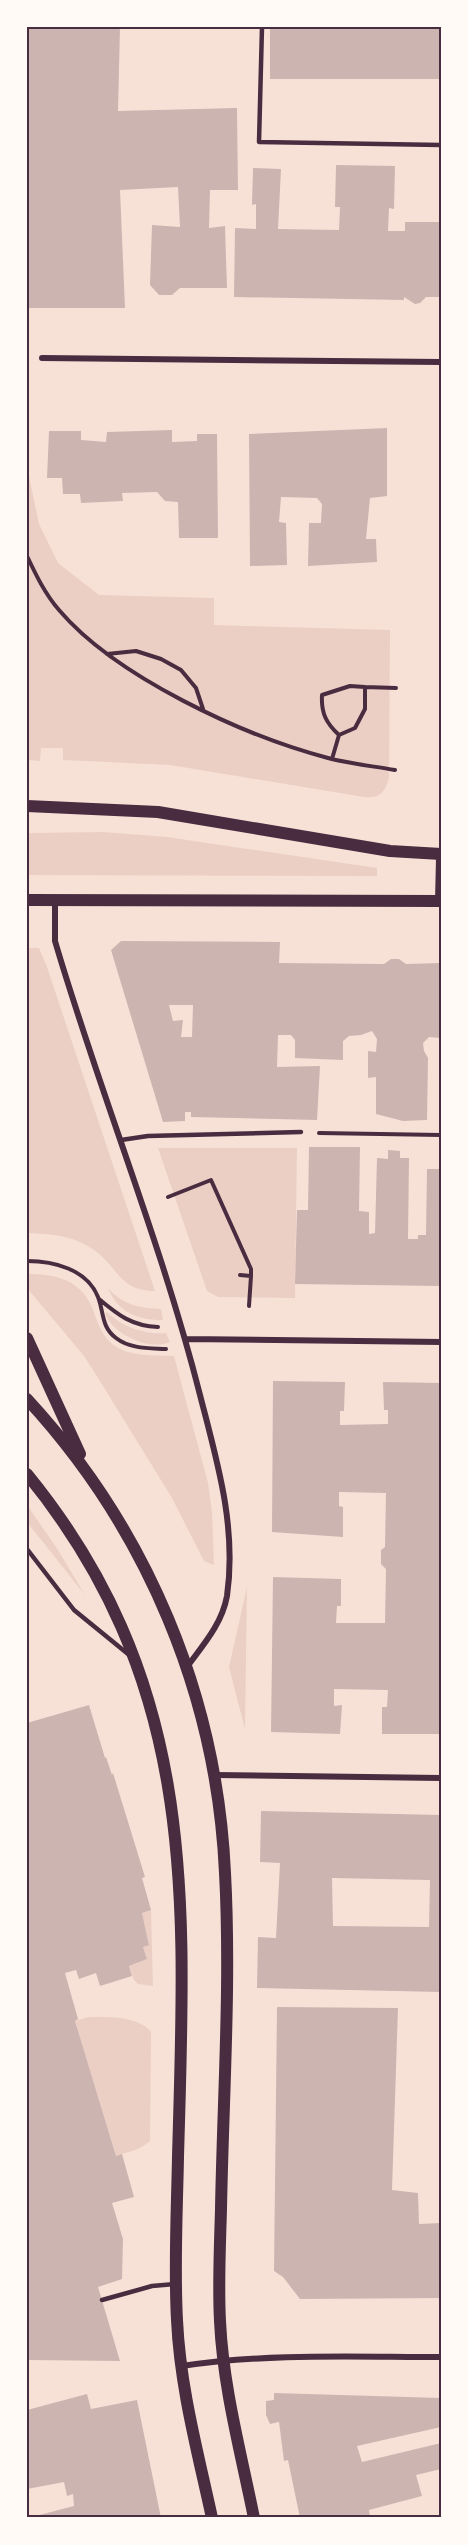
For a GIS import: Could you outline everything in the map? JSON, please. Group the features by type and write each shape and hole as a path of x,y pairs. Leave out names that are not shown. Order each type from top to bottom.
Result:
{"main road":[{"path":"27,806 140,810 390,851 441,856"},
{"path":"27,900 441,901"},
{"path":"27,1338 89,1474"},
{"path":"27,1399 89,1474 147,1571 173,1627 187,1667 215,1775 222,1831 226,1915 219,2286 223,2359 254,2518"},
{"path":"27,1474 61,1520 98,1578 135,1659 151,1703 163,1753 174,1818 179,1870 182,1976 177,2332 212,2518"}],"street":[{"path":"42,358 441,362"},
{"path":"441,856 441,901"},
{"path":"55,901 55,941 186,1339 224,1486 227,1518 227,1596 220,1620 187,1667"},
{"path":"186,1339 441,1341"},
{"path":"215,1775 441,1778"},
{"path":"182,2366 223,2359 441,2357"}],"lane":[{"path":"262,27 259,142 441,145"},
{"path":"121,1140 148,1136 301,1132"},
{"path":"27,1549 74,1610 135,1659"},
{"path":"102,2300 152,2286 176,2284"}],"path":[{"path":"27,556 59,610 106,654 160,688 264,737 332,759 395,770"},
{"path":"106,654 136,651 161,659 180,670 196,688 203,709"},
{"path":"339,735 328,724 321,710 322,695 350,686 396,687"},
{"path":"339,735 355,728 365,709 365,687"},
{"path":"332,759 339,735"},
{"path":"301,1132 441,1135"},
{"path":"168,1197 210,1180 251,1269 249,1305"},
{"path":"27,1261 68,1268 85,1279 99,1299 131,1323 140,1326 166,1326"},
{"path":"240,1275 251,1276"},
{"path":"99,1299 102,1318 117,1339 143,1348 172,1350"}],"shaded area":[{"path":"27,467 39,524 58,563 99,595 214,598 214,625 390,630 389,778 381,794 364,797 170,765 63,760 63,748 41,748 40,761 27,760"},
{"path":"103,832 167,837 377,868 377,876 27,875 27,833"},
{"path":"27,948 39,948 47,967 155,1291 133,1287 100,1255 76,1240 27,1233"},
{"path":"158,1148 297,1148 295,1298 218,1297 207,1291"},
{"path":"27,1274 63,1279 78,1288 90,1303 106,1337 121,1350 143,1355 174,1356 208,1483 212,1512 214,1565 204,1561 172,1498 84,1356 27,1288"},
{"path":"108,1288 126,1302 146,1308 161,1309 163,1320 145,1319 123,1309 112,1297"},
{"path":"107,1312 134,1329 150,1333 166,1333 170,1342 152,1344 133,1339 110,1322 105,1314"},
{"path":"27,1505 58,1550 85,1595 27,1522"},
{"path":"247,1587 245,1729 229,1667"},
{"path":"151,1910 153,1986 138,1984 129,1966 147,1959 143,1947 149,1944 142,1913"},
{"path":"89,2017 131,2020 151,2032 150,2141 138,2149 116,2156 75,2021"}],"building":[{"path":"27,27 120,27 118,111 237,108 238,190 210,190 209,228 225,226 227,288 180,288 172,295 159,295 150,285 152,225 180,227 178,187 120,190 125,308 27,308"},
{"path":"270,27 441,27 441,79 270,79"},
{"path":"336,165 395,166 394,209 389,208 388,231 405,231 405,222 441,222 441,297 426,297 420,303 415,304 404,297 404,300 234,297 235,228 256,229 256,204 252,205 253,168 281,169 278,229 339,230 340,207 335,207"},
{"path":"387,428 387,496 370,498 366,539 376,539 377,562 308,566 309,523 321,523 322,504 317,498 281,497 279,522 286,523 287,565 250,566 249,434"},
{"path":"172,430 172,442 197,441 197,434 217,434 218,538 179,538 178,502 165,501 157,492 122,493 123,501 81,503 80,494 63,494 62,478 47,478 49,431 81,431 81,440 106,442 107,432"},
{"path":"121,941 280,942 279,963 384,964 391,959 399,959 406,964 441,963 441,1038 429,1037 423,1043 428,1058 427,1120 403,1121 376,1114 376,1077 368,1078 368,1051 376,1052 377,1039 372,1031 349,1036 343,1041 343,1060 295,1058 295,1040 291,1035 278,1035 277,1067 320,1066 317,1120 191,1117 191,1112 185,1112 185,1121 163,1122 111,950","holes":["169,1005 193,1005 192,1037 181,1037 183,1020 173,1021"]},
{"path":"309,1147 360,1147 359,1211 369,1212 369,1234 375,1233 377,1158 388,1159 388,1150 400,1151 400,1158 409,1158 408,1239 418,1239 418,1235 426,1235 427,1169 441,1169 441,1286 295,1284 297,1210 308,1210"},
{"path":"273,1381 345,1382 344,1411 340,1411 340,1425 388,1424 388,1410 384,1410 383,1382 441,1383 439,1475 441,1475 441,1734 382,1734 382,1707 387,1707 388,1690 334,1689 334,1706 342,1705 340,1734 271,1732 273,1577 341,1579 341,1606 337,1606 336,1623 385,1623 386,1569 381,1564 381,1550 385,1547 386,1493 339,1492 339,1506 343,1507 343,1537 272,1532"},
{"path":"89,1705 145,1877 142,1878 151,1910 142,1913 149,1945 143,1947 147,1959 129,1966 132,1976 100,1986 96,1973 79,1979 76,1970 65,1973 78,2019 75,2021 116,2156 122,2154 134,2197 112,2203 123,2239 122,2279 98,2287 120,2361 27,2360 27,1723"},
{"path":"261,1811 441,1815 441,1992 257,1988 258,1937 276,1938 280,1863 260,1862","holes":["332,1878 430,1880 429,1927 333,1926"]},
{"path":"277,2007 398,2008 392,2190 418,2193 419,2224 441,2223 441,2298 300,2299 283,2277 274,2271"},
{"path":"274,2393 441,2398 441,2427 357,2446 362,2462 441,2443 441,2469 416,2475 422,2496 369,2510 370,2518 300,2518 288,2460 284,2461 279,2422 270,2424 266,2415 266,2401 274,2400"},
{"path":"87,2394 91,2409 137,2400 161,2518 28,2518 74,2506 73,2494 67,2496 64,2482 27,2489 27,2410"}]}
